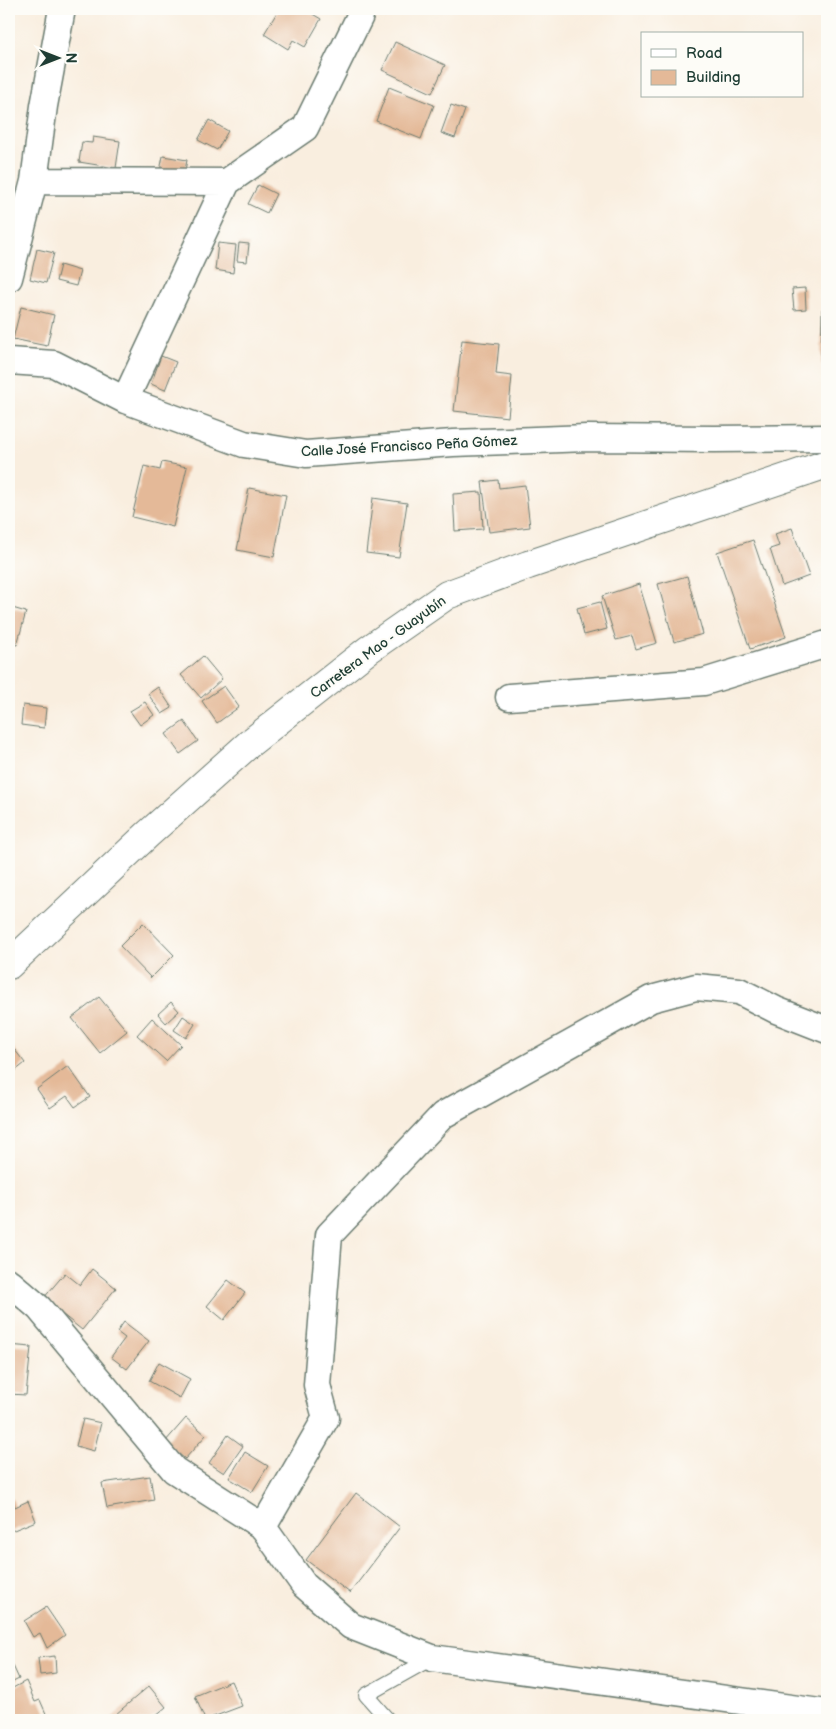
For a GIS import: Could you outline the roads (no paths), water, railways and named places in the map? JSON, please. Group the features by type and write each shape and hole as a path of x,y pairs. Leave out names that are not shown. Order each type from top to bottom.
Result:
{"main road":[{"name":"Carretera Mao - Guayubín","path":"9,965 147,835 250,743 368,650 447,595 827,464"}],"street":[{"path":"9,278 34,181 44,106 62,9"},
{"path":"125,400 227,182 304,128 360,16"},
{"path":"34,181 227,182"},
{"name":"Calle José Francisco Peña Gómez","path":"9,361 54,364 125,400 244,444 306,454 454,443 587,438 714,440 827,438"},
{"path":"509,697 704,682 827,644"},
{"path":"263,1526 326,1418 317,1385 329,1235 443,1114 651,999 696,987 739,991 776,1010 827,1030"},
{"path":"9,1282 39,1308 174,1470 263,1526 304,1585 351,1626 432,1658 827,1713"}],"lane":[{"path":"388,1720 366,1695 432,1658"}]}
